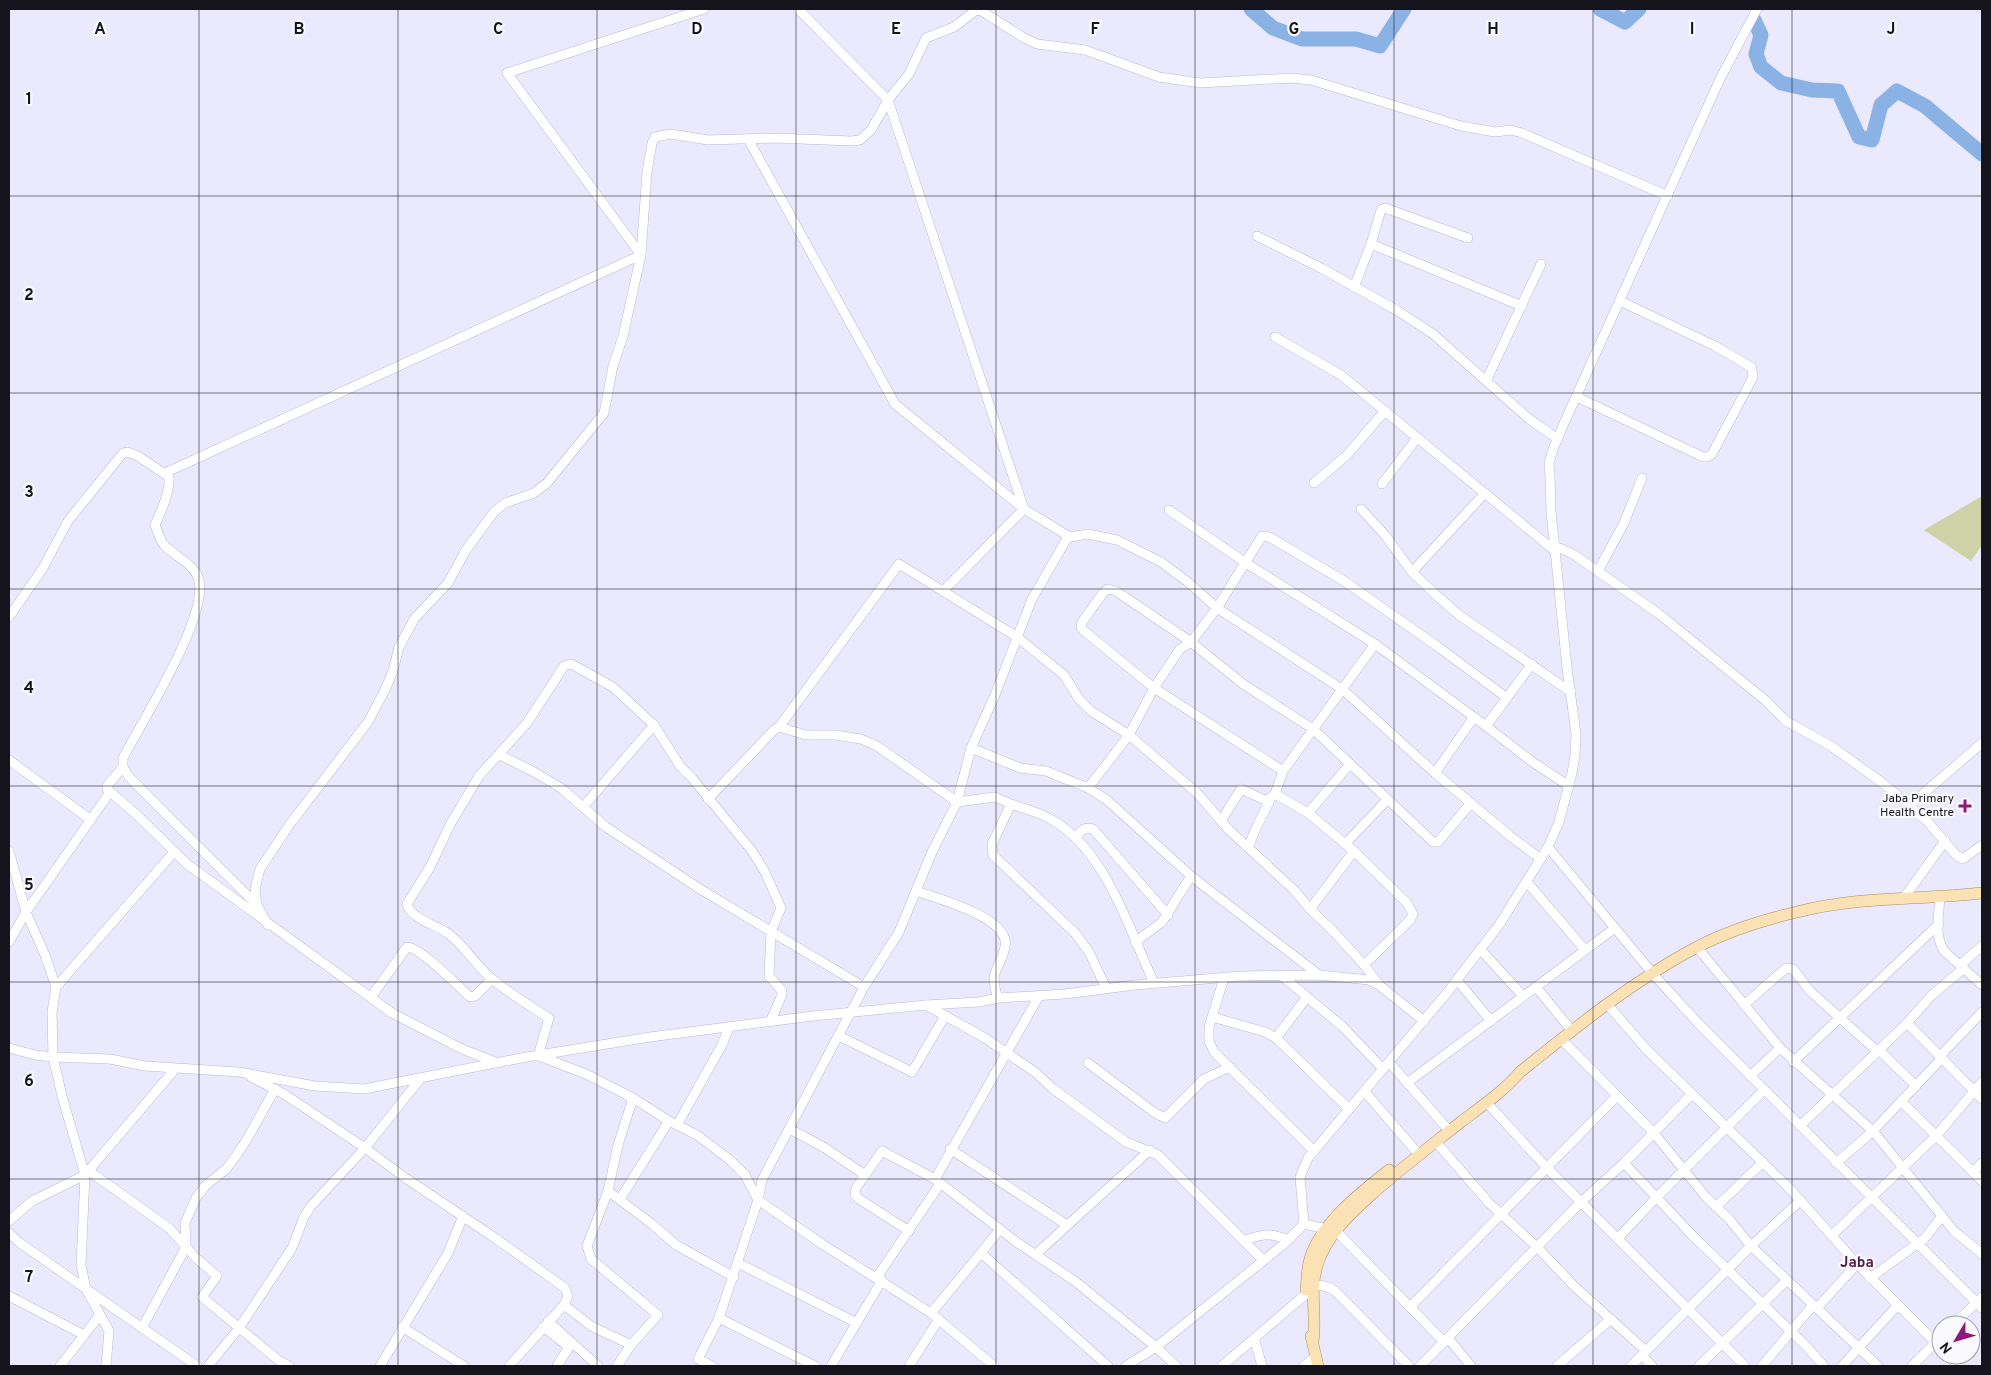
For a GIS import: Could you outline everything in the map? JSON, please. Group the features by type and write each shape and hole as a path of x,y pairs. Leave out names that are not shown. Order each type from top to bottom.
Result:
{"main road":[{"path":"1317,1361 1309,1328 1306,1294 1310,1258 1331,1230 1436,1142 1511,1083 1520,1072 1607,1004 1697,947 1746,927 1798,911 1903,899 1981,895"},
{"path":"1313,1342 1316,1326 1314,1284 1316,1268 1336,1217 1366,1188 1506,1079 1520,1072"}],"street":[{"path":"641,255 507,73 704,9"},
{"path":"798,9 888,100 1024,509"},
{"path":"1126,1366 1156,1347 1289,1240 1304,1224 1300,1177 1308,1158 1424,1021 1500,925 1548,847 1569,786 1575,755 1576,734 1551,512 1550,463 1558,439 1720,79 1757,9"},
{"path":"257,905 255,889 260,869 290,824 368,722 385,690 393,671 399,647 414,619 448,583 466,550 494,512 505,503 534,492 547,483 604,413 613,366 623,336 641,255 647,172 652,142 656,137 671,134 708,140 860,140 871,130 888,100 909,74 926,38 954,27 975,11 980,10 1024,38 1037,44 1086,50 1159,77 1200,83 1292,78 1311,80 1462,126 1495,132 1511,130 1668,196"},
{"path":"748,139 895,404 1024,509 1070,537"},
{"path":"1354,287 1371,244 1381,210 1384,208 1468,238"},
{"path":"1258,236 1398,311 1433,334 1529,419 1558,439"},
{"path":"1371,244 1522,306"},
{"path":"165,473 641,255"},
{"path":"1486,381 1541,264"},
{"path":"1577,397 1703,457 1708,457 1712,454 1752,379 1751,367 1715,346 1620,301"},
{"path":"1275,337 1341,375 1484,493 1555,548 1573,554 1659,614 1765,700 1786,721 1831,746 1884,784 1928,822 1956,856 1963,859 1982,845"},
{"path":"1314,483 1346,455 1384,412"},
{"path":"1382,484 1416,438"},
{"path":"9,618 43,568 68,521 122,453 127,452 138,456 169,477 169,483 156,525 164,545 184,560 197,574 199,582 196,616 180,655 122,758 123,767 129,776 257,905 268,925"},
{"path":"1598,571 1624,523 1642,478"},
{"path":"1412,572 1484,493"},
{"path":"942,591 1024,509"},
{"path":"1361,509 1385,535 1412,572 1459,615 1570,692"},
{"path":"1169,510 1246,562 1375,644 1531,761 1569,786"},
{"path":"712,1366 696,1362 719,1318 734,1277 758,1200 762,1180 864,987 899,932 932,852 957,802 966,760 995,695 1032,599 1066,540 1070,537 1088,534 1117,540 1161,562 1189,583 1217,608 1342,689 1471,803 1541,859"},
{"path":"1088,788 1129,735 1154,688 1180,649 1191,642 1217,608 1262,536 1271,538 1344,582 1437,646 1507,698"},
{"path":"708,799 779,727 899,564 1018,637 1064,675 1079,699 1091,711 1129,735 1197,793 1238,839 1250,847 1334,932 1364,965 1379,985"},
{"path":"1283,771 1154,688 1081,627 1082,622 1103,593 1108,589 1116,591 1191,642 1243,684 1313,729 1433,842 1436,843 1471,803"},
{"path":"1250,847 1252,832 1259,823 1269,799 1275,794 1283,771 1375,644"},
{"path":"538,1056 549,1018 492,979 460,943 416,915 408,909 407,904 430,867 451,823 479,776 527,723 568,664 612,688 654,724 680,766 752,851 773,886 781,908 771,932 769,976 782,991 782,995 770,1022"},
{"path":"1486,726 1532,664"},
{"path":"1435,772 1474,717"},
{"path":"583,807 654,724"},
{"path":"779,727 806,735 835,735 861,739 877,746 957,802 996,797 1010,804 1038,812 1059,824 1085,846 1103,872 1154,983"},
{"path":"1909,806 1982,743"},
{"path":"971,748 1020,768 1046,771 1088,788 1107,800 1191,876 1319,975"},
{"path":"500,755 553,783 606,827 700,889 864,987"},
{"path":"9,760 91,820"},
{"path":"1308,813 1350,764"},
{"path":"123,767 107,786 110,792 138,816 187,864 268,925 392,1013 462,1049 498,1063"},
{"path":"1221,821 1241,789 1269,802"},
{"path":"9,942 26,912 110,792"},
{"path":"1275,794 1308,813 1354,851 1408,903 1413,914 1410,920 1364,965"},
{"path":"1345,844 1387,800"},
{"path":"1010,804 992,844 993,855 1074,933 1089,952 1106,988"},
{"path":"1076,837 1083,829 1088,827 1093,829 1168,915"},
{"path":"1903,899 1945,841"},
{"path":"1548,847 1654,974 1698,1023 1917,1244 1981,1303 1966,1315"},
{"path":"9,851 26,912 45,955 56,987 52,1012 53,1058 62,1096 87,1173 81,1265 86,1289 109,1331 106,1366"},
{"path":"1310,909 1354,851"},
{"path":"56,987 174,852"},
{"path":"1135,942 1162,922 1168,915 1191,876"},
{"path":"1527,882 1585,950"},
{"path":"916,891 979,914 991,921 1004,936 1006,946 994,976 994,986 998,998"},
{"path":"1940,897 1938,924 1940,944 1944,951 1982,984"},
{"path":"1794,1062 1938,924"},
{"path":"1407,1083 1615,928"},
{"path":"1800,1126 1907,1023 1931,996 1982,946"},
{"path":"372,997 407,947 415,949 437,966 470,997 475,996 492,979"},
{"path":"1697,947 1780,1048 1873,1131 1954,1231 1982,1254"},
{"path":"1480,949 1523,996"},
{"path":"1744,1004 1790,967 1793,968 1810,991 1916,1086"},
{"path":"9,1048 53,1058 110,1059 145,1066 239,1072 315,1086 364,1089 650,1036 852,1012 979,1002 998,998 1039,996 1154,983 1224,978 1319,975 1369,980 1379,985 1424,1021"},
{"path":"1282,976 1407,1083 1446,1127"},
{"path":"1224,978 1209,1027 1208,1041 1214,1052 1314,1151"},
{"path":"1457,980 1491,1021"},
{"path":"1536,987 1572,1031"},
{"path":"832,1366 937,1181 950,1149 1039,996"},
{"path":"1276,1038 1307,997"},
{"path":"1607,1004 1648,1050 1801,1200 1870,1278 1931,1335"},
{"path":"926,1005 1007,1052 1035,1072 1052,1088 1126,1142 1150,1150 1158,1155 1263,1260"},
{"path":"1836,1163 1873,1131 1982,1012"},
{"path":"839,1036 912,1072 945,1016"},
{"path":"1212,1017 1265,1032 1276,1038 1349,1109"},
{"path":"1907,1023 1982,1098"},
{"path":"620,1199 673,1123 722,1045 729,1027"},
{"path":"1561,1039 1653,1132 1706,1197 1730,1219 1751,1246 1878,1366"},
{"path":"1750,1076 1780,1048"},
{"path":"538,1056 586,1074 633,1098 673,1123 697,1135 730,1160 745,1175 758,1200 822,1244 931,1313 994,1366"},
{"path":"1088,1063 1155,1113 1165,1118 1204,1079 1230,1067"},
{"path":"9,1221 32,1201 87,1173 175,1069"},
{"path":"239,1072 275,1089 365,1148 565,1288 568,1296 564,1305 509,1366"},
{"path":"208,1366 239,1328 292,1248 304,1217 311,1206 365,1148 421,1078"},
{"path":"1832,1235 1936,1136 1982,1082"},
{"path":"142,1328 186,1247 185,1223 188,1212 205,1186 226,1169 233,1160 246,1141 275,1089"},
{"path":"1618,1238 1764,1090"},
{"path":"1364,1092 1415,1150"},
{"path":"1420,1366 1581,1202 1624,1163 1692,1094"},
{"path":"1411,1306 1617,1096"},
{"path":"617,1366 631,1346 658,1315 591,1259 587,1246 608,1192 618,1144 633,1098"},
{"path":"1901,1100 1982,1181"},
{"path":"1487,1103 1547,1168 1745,1366"},
{"path":"790,1129 825,1148 865,1175"},
{"path":"1436,1142 1501,1215 1611,1319 1644,1353 1652,1366"},
{"path":"950,1149 1067,1226"},
{"path":"1036,1254 1150,1150"},
{"path":"909,1230 859,1200 856,1195 856,1188 882,1151 937,1181 1000,1229 1076,1282 1156,1347 1176,1366"},
{"path":"1716,1207 1763,1162"},
{"path":"1624,1163 1656,1198 1763,1305 1792,1331 1824,1366"},
{"path":"1973,1172 1982,1163"},
{"path":"87,1173 169,1228 217,1276 202,1297 278,1360 290,1366"},
{"path":"608,1192 620,1199 676,1245 734,1277"},
{"path":"1631,1366 1751,1246 1801,1200"},
{"path":"380,1366 448,1253 462,1216"},
{"path":"1870,1278 1924,1239 1942,1216"},
{"path":"1304,1224 1331,1230 1471,1366"},
{"path":"931,1313 1000,1229"},
{"path":"9,1233 20,1243 197,1366"},
{"path":"1244,1241 1254,1236 1272,1234 1289,1240"},
{"path":"981,1253 1108,1366"},
{"path":"738,1263 857,1323"},
{"path":"1762,1366 1815,1306 1857,1264"},
{"path":"1699,1366 1786,1281"},
{"path":"1314,1284 1328,1287 1335,1291 1409,1366"},
{"path":"1222,1366 1306,1294"},
{"path":"9,1296 84,1335"},
{"path":"564,1305 591,1326 631,1346"},
{"path":"1842,1366 1898,1305"},
{"path":"60,1366 100,1315"},
{"path":"719,1318 802,1363 815,1366"},
{"path":"909,1366 939,1319"},
{"path":"1563,1364 1611,1319"},
{"path":"546,1324 569,1347 557,1366"},
{"path":"546,1324 598,1366"},
{"path":"402,1327 464,1366"},
{"path":"1254,1338 1262,1366"},
{"path":"1912,1366 1931,1349"},
{"path":"1304,1366 1317,1361"}],"green space":[{"path":"1982,496 1982,545 1971,561 1924,530"}],"waterway":[{"path":"1251,9 1273,28 1302,39 1356,39 1380,46 1404,9"},
{"path":"1600,9 1625,22 1639,9"},
{"path":"1754,20 1761,35 1756,54 1761,67 1781,83 1812,90 1838,91 1859,137 1872,140 1881,105 1897,91 1925,106 1982,154"}],"place":[{"name":"Jaba Primary Health Centre","path":"1965,806"}],"district":[{"name":"Jaba","path":"1857,1263"}]}
